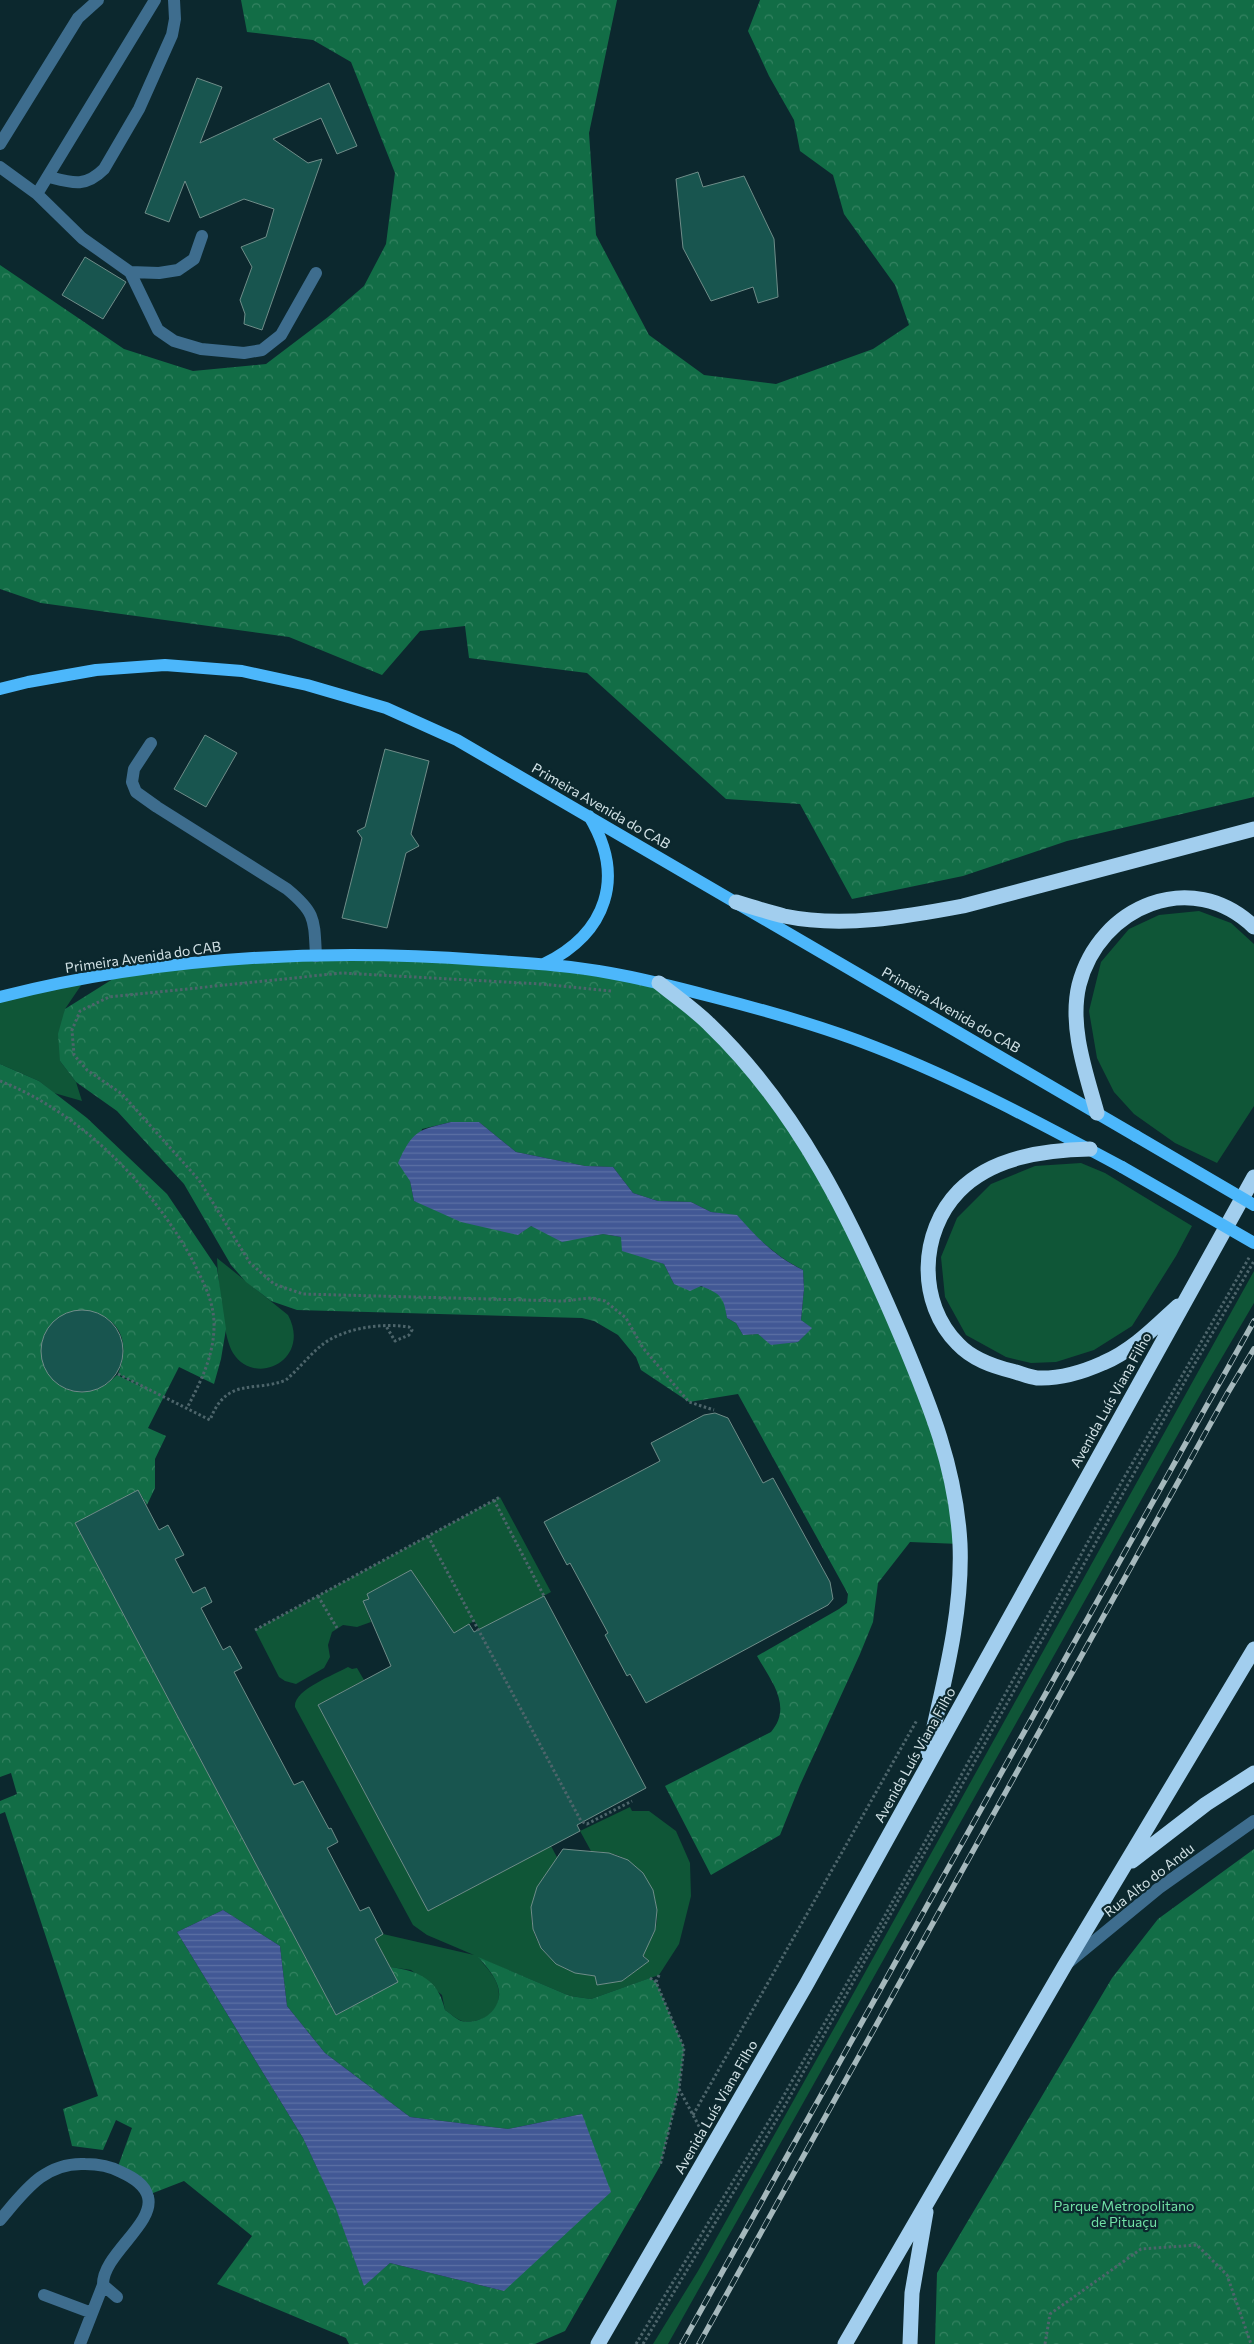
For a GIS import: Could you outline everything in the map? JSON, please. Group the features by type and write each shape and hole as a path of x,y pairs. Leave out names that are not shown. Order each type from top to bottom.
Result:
{"highway":[{"path":"736,902 785,916 822,920 867,920 917,914 982,901 1254,829"},
{"path":"1098,1113 1081,1049 1076,1010 1080,985 1090,958 1107,932 1126,916 1147,904 1173,898 1198,899 1224,905 1244,917 1254,927"},
{"path":"659,983 709,1023 736,1052 761,1080 805,1142 843,1208 930,1404 948,1461 960,1544 959,1595 925,1769"},
{"path":"1090,1149 1042,1152 1010,1161 983,1174 960,1190 944,1213 931,1238 927,1264 929,1291 941,1321 958,1344 979,1360 1036,1378 1070,1375 1104,1363 1138,1342 1186,1299"},
{"name":"Avenida Luís Viana Filho","path":"598,2344 801,1994 1254,1178"},
{"path":"845,2344 1065,1965 1254,1649"},
{"path":"1127,1864 1206,1804 1254,1772"},
{"path":"910,2344 912,2293 928,2201"}],"main road":[{"name":"Primeira Avenida do CAB","path":"0,689 96,670 165,665 242,671 289,681 386,708 457,740 588,815 1254,1205"},
{"path":"544,964 564,954 582,940 595,922 604,900 608,878 606,856 600,834 588,815"},
{"name":"Primeira Avenida do CAB","path":"0,997 49,985 198,962 316,956 434,956 544,964 609,972 775,1013 875,1046 958,1083 1090,1149 1254,1243"}],"lane":[{"path":"0,144 78,18 98,0"},
{"path":"37,194 155,0"},
{"path":"49,177 81,183 96,178 104,169 139,109 172,35 175,19 174,0"},
{"path":"0,167 37,194 82,238 130,272 158,330 174,341 201,349 244,353 262,350 281,335 316,273"},
{"path":"130,272 159,273 178,270 194,259 202,236"},
{"path":"151,743 134,769 132,782 136,792 287,888 309,910 314,920 316,956"},
{"name":"Rua Alto do Andu","path":"1065,1965 1159,1888 1254,1821"},
{"path":"0,2220 24,2192 45,2173 63,2165 96,2164 116,2169 143,2185 148,2195 147,2214 122,2245 103,2278 103,2285 80,2344"},
{"path":"103,2285 117,2297"},
{"path":"44,2295 92,2313"}],"path":[{"path":"615,991 541,984 342,973 109,997 80,1012 72,1030 74,1054 87,1070 122,1094 199,1180 250,1263 274,1284 303,1294 563,1301 591,1298 606,1301 626,1318 643,1348 689,1402 714,1410"},
{"path":"0,1081 26,1091 75,1124 100,1145 135,1180 178,1234 208,1290 214,1323 208,1364 188,1408"},
{"path":"636,2344 778,2106 1095,1529 1254,1248"},
{"path":"643,2344 783,2109 1190,1372 1254,1261"},
{"path":"118,1374 210,1420 214,1409 232,1391 245,1386 278,1383 295,1372 329,1340 356,1329 386,1326 409,1327 412,1330 409,1335 395,1341 386,1326"},
{"path":"255,1630 500,1497"},
{"path":"494,1500 544,1596"},
{"path":"428,1536 581,1821 587,1824 632,1801"},
{"path":"318,1596 337,1628"},
{"path":"693,2115 919,1717"},
{"path":"656,1982 659,1974"},
{"path":"650,1978 656,1982 684,2048 679,2088 660,2166"},
{"path":"679,2088 700,2128"},
{"path":"1045,2344 1050,2314 1141,2249 1198,2245 1227,2275 1251,2344"}],"green space":[{"path":"241,0 617,0 589,133 596,235 649,335 704,375 776,384 873,349 909,325 895,285 844,214 833,175 800,151 794,120 769,76 748,31 760,0 1254,0 1254,797 1067,841 963,876 852,899 800,804 726,799 587,673 469,658 465,626 420,631 382,675 289,637 41,603 0,589 0,265 124,349 193,371 266,364 328,317 364,286 386,244 395,173 351,62 313,40 247,32"},
{"path":"1199,911 1231,923 1254,944 1254,1106 1217,1163 1175,1143 1134,1114 1114,1092 1097,1058 1089,1011 1101,962 1129,929 1159,915"},
{"path":"434,956 659,983 709,1023 805,1142 930,1404 960,1544 910,1542 878,1583 873,1622 800,1785 780,1835 711,1875 665,1786 771,1732 780,1713 780,1703 778,1694 757,1656 847,1603 848,1594 738,1394 689,1402 641,1370 636,1357 618,1335 594,1321 582,1318 297,1310 271,1301 246,1282 231,1265 184,1184 117,1111 76,1082 60,1061 58,1034 65,1009 124,972 198,962","holes":["451,1122 479,1122 516,1152 585,1166 613,1167 633,1193 658,1201 691,1202 711,1212 737,1216 767,1246 803,1270 804,1289 801,1320 811,1328 798,1342 771,1344 758,1334 743,1335 736,1323 727,1318 725,1302 721,1296 710,1289 695,1285 674,1284 664,1264 650,1259 621,1237 603,1234 586,1237 530,1226 518,1235 414,1201 410,1181 422,1129"]},
{"path":"86,978 65,1009 60,1061 76,1082 82,1101 54,1093 39,1081 0,1064 0,997"},
{"path":"0,1064 39,1081 87,1118 167,1194 217,1268 226,1329 221,1359 214,1384 179,1367 148,1428 166,1436 155,1459 155,1488 147,1505 138,1490 75,1523 336,2015 397,1982 390,1967 410,1971 426,1978 438,1991 445,2010 459,2020 467,2022 485,2017 494,2009 499,1997 499,1991 493,1975 478,1957 570,1996 591,1999 650,1978 656,1982 684,2048 679,2089 660,2166 565,2331 535,2344 349,2344 346,2338 217,2284 252,2236 184,2181 148,2195 117,2169 132,2128 116,2120 103,2150 72,2146 63,2109 98,2096 5,1812 0,1814 0,1801 17,1794 11,1773 0,1777","holes":["78,1310 102,1316 118,1329 122,1338 123,1349 118,1374 147,1389 117,1375 96,1389 77,1392 60,1385 48,1372 42,1355 43,1337 55,1321","223,1910 280,1946 287,2006 325,2053 410,2117 508,2129 582,2114 504,2291 390,2263 364,2285 335,2205 303,2138 177,1932"]},
{"path":"1081,1163 1105,1173 1192,1226 1176,1256 1132,1326 1094,1350 1056,1362 1031,1363 1006,1357 966,1335 945,1297 941,1257 957,1218 991,1184 1035,1166"},
{"path":"217,1258 288,1315 293,1331 293,1345 287,1356 278,1364 266,1368 254,1368 243,1363 233,1353 226,1334"},
{"path":"1254,1271 1254,1303 1204,1388 668,2344 653,2344 698,2271 837,2023"},
{"path":"500,1497 551,1592 480,1630 474,1621 454,1633 411,1570 367,1594 369,1599 363,1601 371,1622 357,1627 343,1625 332,1632 328,1645 330,1657 324,1668 296,1684 279,1677 255,1630"},
{"path":"348,1667 352,1669 357,1668 364,1680 318,1705 428,1911 551,1846 559,1861 548,1872 534,1898 532,1925 536,1939 544,1951 556,1963 570,1971 595,1976 597,1985 622,1981 649,1961 642,1954 655,1930 657,1911 655,1901 642,1875 628,1861 605,1852 591,1851 580,1831 630,1807 632,1811 649,1811 676,1831 690,1863 691,1896 679,1944 659,1975 591,1999 570,1996 479,1958 497,1984 498,2002 492,2013 486,2017 468,2022 460,2020 445,2010 442,1995 411,1970 390,1967 375,1939 383,1934 474,1955 427,1935 413,1925 295,1707 300,1695 307,1689"},
{"name":"Parque Metropolitano de Pituaçu","path":"1254,1849 1254,2344 935,2344 937,2273 1112,1978 1158,1919"}],"water":[{"path":"451,1122 479,1122 516,1152 585,1166 613,1167 633,1193 658,1201 691,1202 711,1212 737,1215 767,1246 803,1270 804,1289 801,1320 812,1328 798,1342 771,1345 758,1334 743,1335 736,1323 727,1318 723,1301 713,1291 701,1286 690,1291 674,1284 664,1264 622,1251 621,1237 603,1234 562,1242 531,1226 518,1235 461,1222 414,1201 410,1181 398,1163 403,1152 418,1133 431,1127"},
{"path":"223,1910 280,1946 287,2006 325,2053 410,2117 508,2129 582,2114 611,2192 504,2291 390,2263 364,2286 335,2206 303,2138 177,1932"}],"building":[{"path":"197,78 222,87 200,143 329,83 357,146 337,154 321,118 273,139 308,163 322,159 262,330 244,324 245,314 240,300 252,267 241,247 266,237 274,209 244,199 200,218 185,181 169,222 145,213"},
{"path":"698,172 703,187 744,176 774,239 778,297 758,303 753,287 711,301 683,248 676,179"},
{"path":"85,257 126,282 103,319 62,295"},
{"path":"205,735 237,753 206,807 174,789"},
{"path":"385,749 429,761 411,834 419,846 406,853 387,928 342,918 362,838 357,831 365,827"},
{"path":"74,1310 90,1310 105,1317 116,1328 123,1343 120,1367 111,1380 90,1392 74,1392 59,1385 48,1374 41,1359 41,1343 48,1328 59,1317"},
{"path":"715,1413 728,1418 763,1483 773,1478 830,1582 833,1599 828,1605 646,1703 630,1674 627,1676 605,1635 608,1633 570,1563 567,1565 544,1522 660,1461 651,1443 704,1415"},
{"path":"138,1490 159,1530 168,1525 184,1555 175,1559 193,1593 205,1587 212,1602 201,1608 223,1650 230,1646 242,1668 234,1672 294,1785 303,1781 329,1829 331,1828 338,1842 327,1848 360,1911 369,1907 383,1934 375,1939 398,1982 336,2015 75,1523"},
{"path":"411,1570 454,1633 469,1624 474,1632 544,1596 646,1788 577,1825 580,1831 428,1911 318,1705 391,1666 363,1601 369,1599 367,1594"},
{"path":"563,1849 609,1853 628,1860 643,1873 653,1890 657,1910 655,1930 643,1956 649,1961 622,1981 597,1985 595,1976 575,1973 556,1964 541,1948 533,1929 531,1907 537,1887"}],"railway":[{"path":"682,2344 1254,1321"},
{"path":"699,2344 1227,1394 1254,1349"}]}
